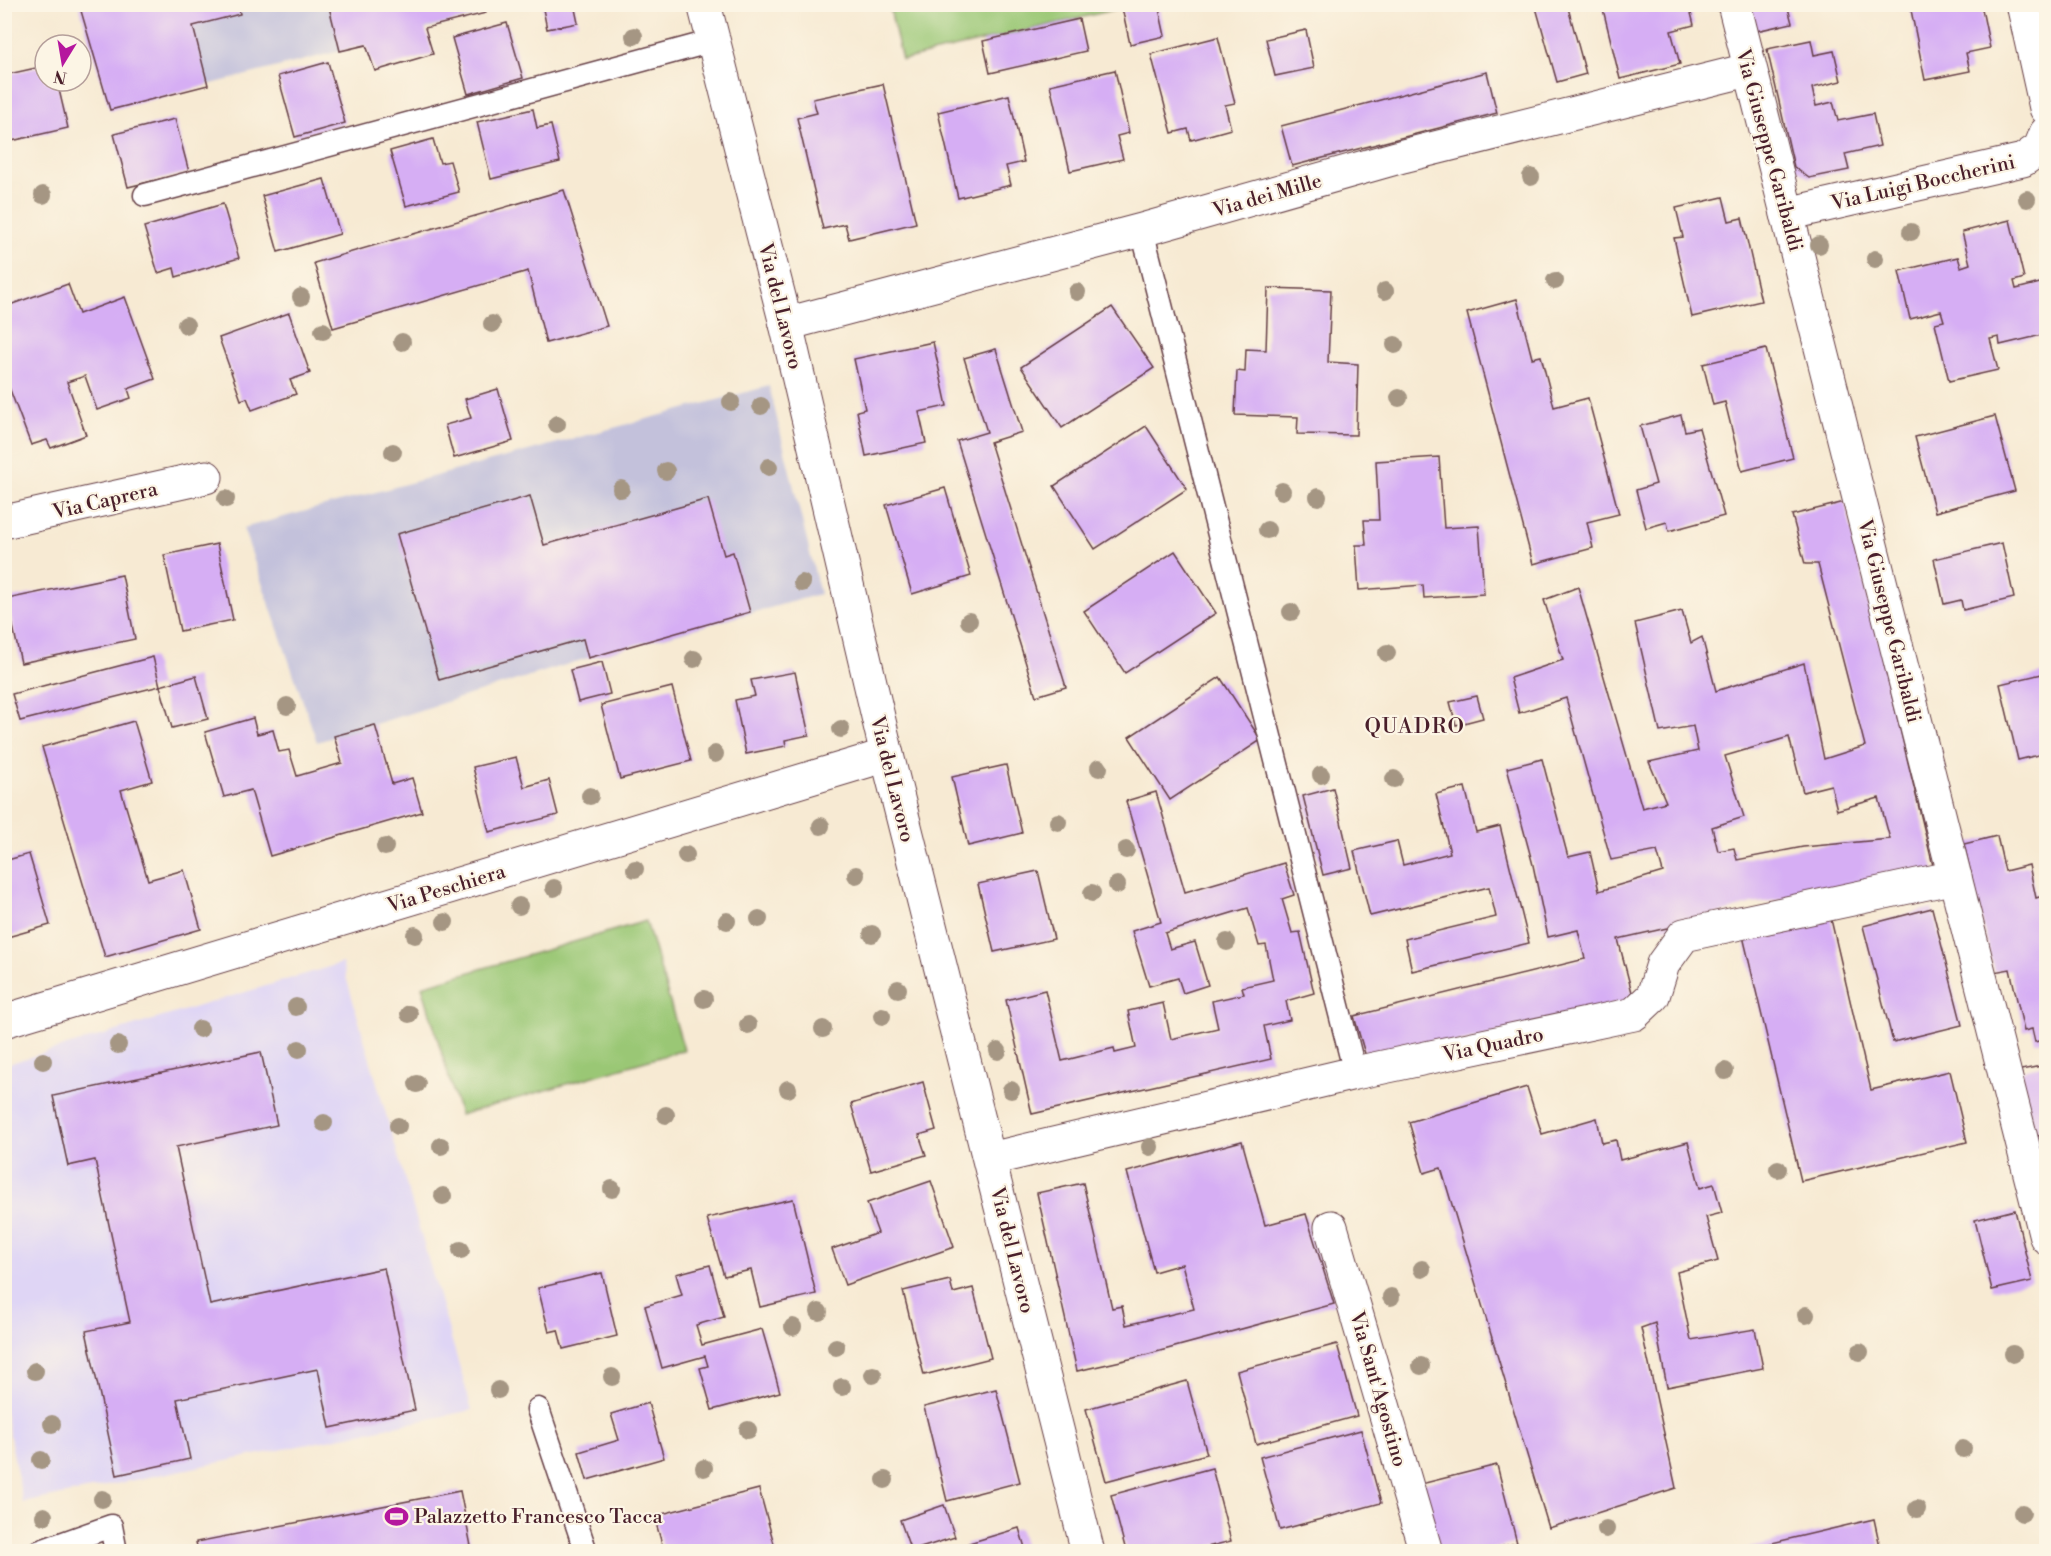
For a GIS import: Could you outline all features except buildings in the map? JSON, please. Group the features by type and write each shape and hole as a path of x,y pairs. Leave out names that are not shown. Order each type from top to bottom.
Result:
{"street":[{"name":"Via del Lavoro","path":"704,4 786,324 887,755 1088,1551"},
{"name":"Via Giuseppe Garibaldi","path":"1734,4 1748,70 1787,214 2046,1237"},
{"path":"2023,4 2046,108"},
{"name":"Via dei Mille","path":"786,324 1142,230 1403,156 1748,70"},
{"name":"Via Luigi Boccherini","path":"1787,214 2023,160 2040,148 2046,133"},
{"name":"Via Caprera","path":"4,522 206,477"},
{"name":"Via Peschiera","path":"4,1021 887,755"},
{"name":"Via Quadro","path":"990,1158 1355,1073 1634,1014 1653,996 1663,964 1684,935 1954,877"},
{"name":"Via Sant'Agostino","path":"1331,1227 1426,1551"}],"lane":[{"path":"145,195 713,40"},
{"path":"1142,230 1355,1073"},
{"path":"538,1409 586,1551"},
{"path":"38,1551 111,1526 116,1551"}],"shaded area":[{"path":"79,5 519,5 110,110 93,52 93,33 87,33"},
{"path":"769,386 820,594 588,658 317,742 243,528"},
{"path":"342,963 472,1410 23,1503 4,1406 4,1065"}],"green space":[{"path":"1122,4 1122,8 902,60 889,5"},
{"path":"646,921 684,1050 460,1115 422,986"}],"place":[{"name":"Palazzetto Francesco Tacca","path":"396,1516"}],"district":[{"name":"QUADRO","path":"1415,726"}]}
